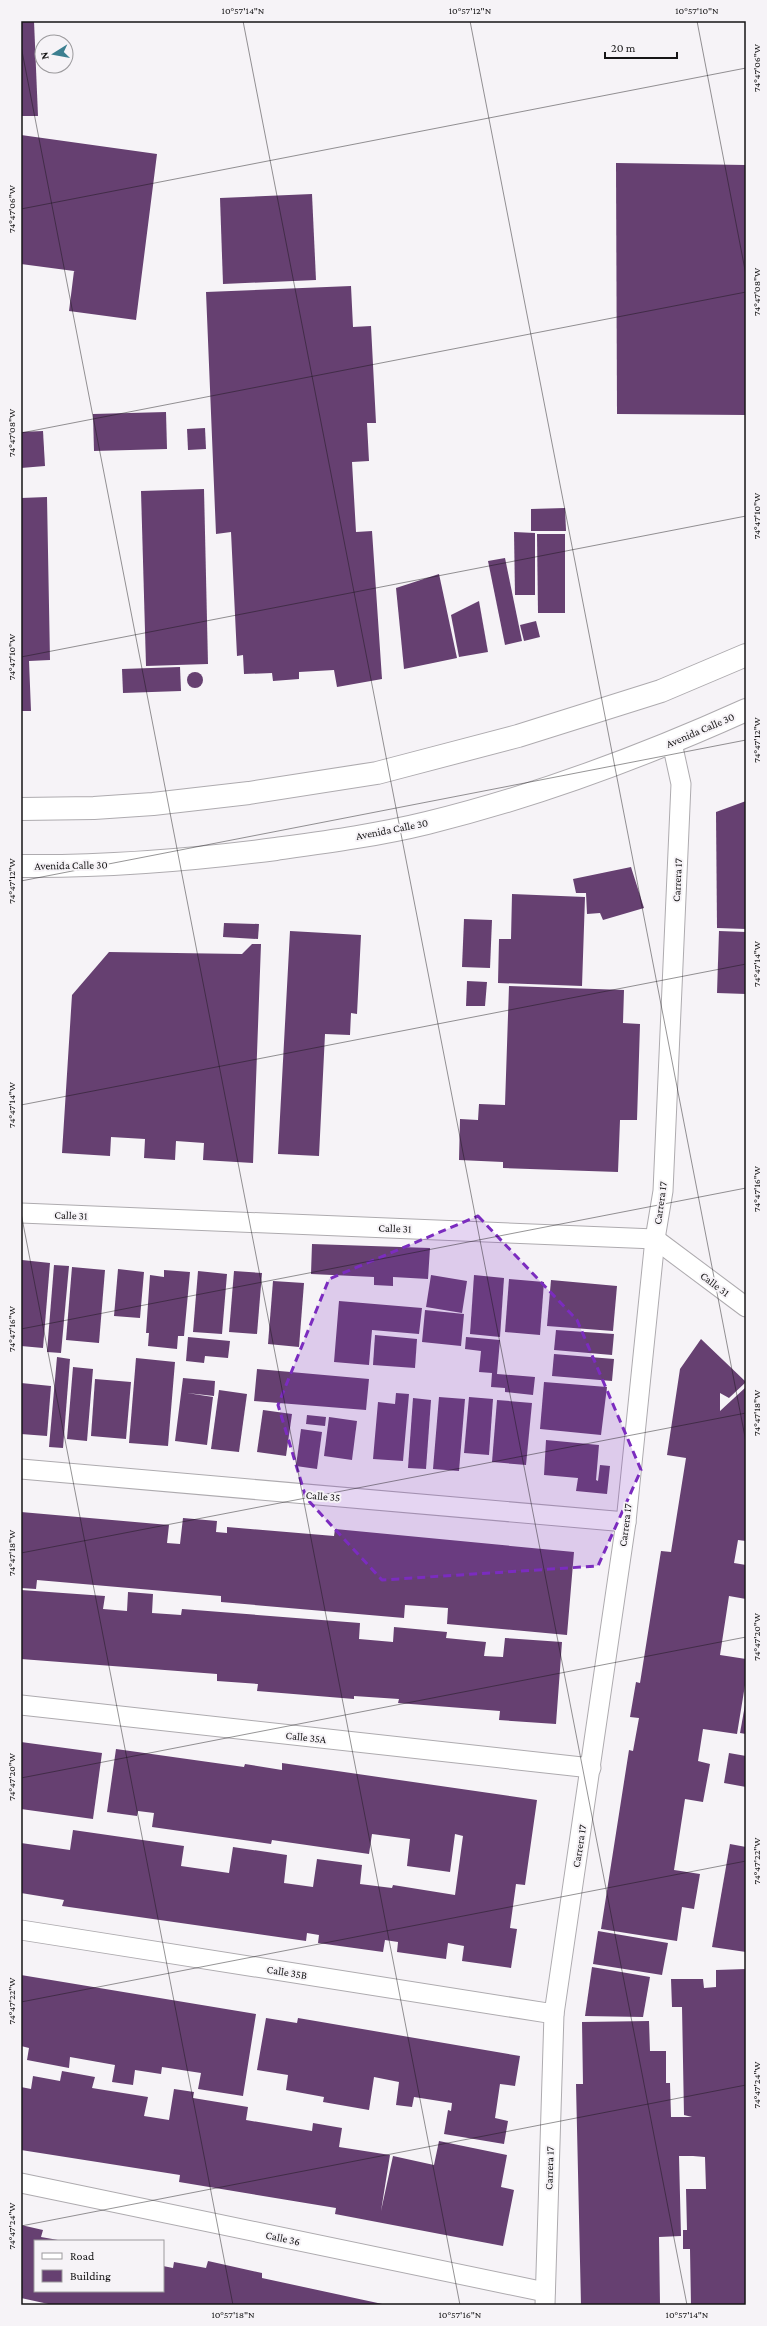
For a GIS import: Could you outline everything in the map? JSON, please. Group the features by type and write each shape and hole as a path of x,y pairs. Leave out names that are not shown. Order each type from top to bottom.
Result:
{"highway":[{"path":"21,809 94,808 153,804 249,793 376,773 518,736 661,691 746,655"},
{"name":"Avenida Calle 30","path":"21,866 68,867 199,859 336,840 427,823 520,796 672,743 746,710"}],"street":[{"name":"Carrera 17","path":"545,2299 554,2014 626,1522 655,1238 663,1191 681,784 672,743"},
{"name":"Calle 31","path":"21,1213 655,1238 746,1307"},
{"name":"Calle 35","path":"21,1469 626,1522"},
{"name":"Calle 35A","path":"21,1705 591,1768"},
{"name":"Calle 35B","path":"21,1930 554,2014"},
{"name":"Calle 36","path":"21,2183 545,2299"}],"highlighted area":[{"path":"478,1216 577,1320 641,1470 598,1566 382,1580 306,1498 278,1405 329,1279"}],"building":[{"path":"21,21 34,21 34,74 36,74 38,116 21,116"},
{"path":"21,135 157,154 136,320 69,311 74,271 21,264"},
{"path":"616,163 746,165 746,415 617,414"},
{"path":"312,194 316,280 223,284 220,198"},
{"path":"351,286 353,327 371,326 376,423 367,423 369,461 352,462 356,532 372,531 382,679 337,687 334,670 299,672 299,679 273,681 272,673 244,674 243,655 237,656 231,532 216,534 206,292"},
{"path":"166,412 167,449 94,451 93,414"},
{"path":"205,428 206,449 188,450 187,429"},
{"path":"43,431 45,466 21,468 21,432"},
{"path":"204,489 208,664 146,666 141,491"},
{"path":"47,497 50,660 29,661 31,711 21,711 21,498"},
{"path":"565,508 566,531 531,531 531,509"},
{"path":"514,532 535,533 535,595 515,595"},
{"path":"537,534 565,534 565,613 538,613"},
{"path":"505,558 522,641 505,645 488,561"},
{"path":"439,574 457,658 404,669 396,588"},
{"path":"479,601 488,652 459,657 451,615"},
{"path":"536,621 540,637 524,641 520,625"},
{"path":"180,667 181,691 123,693 122,669"},
{"path":"195,672 201,674 203,680 201,686 195,688 189,686 187,680 189,674"},
{"path":"746,801 746,929 717,928 716,812"},
{"path":"631,867 644,908 603,920 600,913 587,914 586,893 576,893 573,879"},
{"path":"512,894 585,897 582,986 498,983 499,939 511,939"},
{"path":"464,919 492,920 490,968 462,967"},
{"path":"224,923 259,924 258,939 223,937"},
{"path":"290,931 361,935 357,1014 351,1013 350,1035 325,1034 319,1156 278,1154"},
{"path":"719,931 746,932 746,994 717,993"},
{"path":"252,944 261,944 253,1163 203,1160 204,1143 176,1141 175,1160 144,1158 145,1139 111,1137 110,1156 62,1153 72,995 109,952 242,954"},
{"path":"467,981 487,982 485,1006 466,1006"},
{"path":"509,986 624,990 623,1023 640,1024 637,1120 620,1120 618,1172 503,1168 503,1162 459,1160 460,1119 478,1120 479,1104 505,1105"},
{"path":"312,1244 430,1248 428,1279 393,1277 393,1286 374,1285 374,1277 311,1274"},
{"path":"22,1260 50,1263 43,1348 21,1346"},
{"path":"54,1265 69,1266 61,1353 47,1352"},
{"path":"72,1267 105,1270 99,1343 66,1340"},
{"path":"118,1269 144,1272 140,1318 114,1316"},
{"path":"164,1270 190,1272 184,1336 178,1336 177,1349 148,1346 149,1333 146,1333 150,1275 164,1277"},
{"path":"198,1271 227,1274 222,1334 193,1332"},
{"path":"234,1271 262,1273 257,1334 229,1332"},
{"path":"431,1275 467,1281 462,1313 426,1307"},
{"path":"474,1275 504,1278 500,1337 470,1334"},
{"path":"509,1279 544,1282 540,1335 505,1332"},
{"path":"551,1280 617,1286 613,1331 547,1326"},
{"path":"273,1281 304,1283 299,1347 268,1344"},
{"path":"339,1301 422,1308 419,1334 372,1330 369,1365 334,1362"},
{"path":"425,1310 464,1314 461,1346 422,1342"},
{"path":"556,1330 614,1334 612,1355 554,1350"},
{"path":"375,1335 417,1339 415,1368 373,1365"},
{"path":"188,1337 230,1341 228,1358 205,1356 204,1363 186,1361"},
{"path":"466,1337 500,1340 497,1374 535,1377 533,1395 505,1392 505,1388 491,1387 492,1373 479,1372 481,1351 465,1349"},
{"path":"701,1339 746,1382 729,1398 720,1393 720,1411 746,1387 746,1541 738,1540 734,1563 746,1565 746,1599 729,1596 720,1655 746,1659 746,1679 737,1734 703,1729 698,1761 710,1764 703,1802 685,1799 674,1870 700,1874 694,1909 682,1907 677,1941 601,1929 629,1750 633,1751 639,1718 630,1717 636,1682 640,1683 661,1551 671,1552 686,1458 667,1455 680,1369"},
{"path":"554,1354 614,1359 612,1381 552,1376"},
{"path":"57,1357 70,1359 63,1448 49,1447"},
{"path":"136,1358 175,1362 168,1446 129,1443"},
{"path":"73,1367 93,1369 87,1441 67,1439"},
{"path":"257,1369 369,1379 366,1410 254,1401"},
{"path":"183,1378 215,1381 214,1396 187,1393 213,1397 207,1445 175,1441"},
{"path":"95,1379 131,1382 126,1439 91,1436"},
{"path":"544,1382 607,1387 601,1435 540,1429"},
{"path":"21,1383 51,1386 47,1436 21,1434"},
{"path":"219,1390 247,1394 239,1452 211,1449"},
{"path":"396,1393 409,1394 403,1461 373,1459 378,1402 395,1404"},
{"path":"439,1397 465,1399 459,1471 433,1469"},
{"path":"469,1397 493,1399 489,1455 464,1453"},
{"path":"413,1398 431,1400 426,1469 408,1468"},
{"path":"497,1400 532,1403 526,1465 492,1462"},
{"path":"263,1410 292,1414 286,1456 257,1452"},
{"path":"307,1415 326,1417 325,1426 306,1424"},
{"path":"329,1417 357,1421 352,1460 324,1456"},
{"path":"301,1429 322,1432 317,1469 296,1466"},
{"path":"546,1440 599,1445 596,1480 598,1481 600,1465 610,1466 607,1494 576,1491 578,1478 544,1475"},
{"path":"21,1512 169,1525 167,1543 180,1544 183,1518 217,1521 216,1532 227,1533 227,1527 334,1536 335,1529 574,1552 567,1635 447,1624 448,1608 405,1605 404,1618 221,1602 221,1596 37,1580 36,1589 21,1588"},
{"path":"21,1590 105,1596 103,1609 127,1611 128,1592 153,1594 152,1613 181,1615 182,1609 360,1623 359,1639 393,1642 394,1627 447,1632 446,1638 486,1642 484,1656 503,1657 505,1638 562,1642 556,1724 499,1720 500,1711 398,1703 399,1699 354,1696 354,1699 257,1691 258,1684 217,1681 217,1674 21,1659"},
{"path":"746,1705 746,1734 740,1733"},
{"path":"21,1742 102,1753 93,1819 21,1809"},
{"path":"116,1749 244,1767 245,1764 282,1770 282,1763 537,1800 525,1885 516,1884 510,1928 517,1929 511,1968 462,1961 464,1946 448,1943 446,1959 397,1952 398,1942 385,1940 383,1952 318,1943 319,1935 307,1933 306,1941 62,1906 64,1900 21,1893 21,1843 70,1850 73,1830 184,1846 181,1866 229,1873 233,1847 287,1855 284,1883 313,1887 317,1859 362,1865 360,1884 392,1888 393,1885 455,1895 463,1836 455,1834 450,1872 407,1866 410,1839 372,1834 369,1854 272,1840 271,1844 152,1827 154,1813 138,1811 137,1816 107,1812"},
{"path":"729,1753 746,1756 746,1787 724,1783"},
{"path":"730,1844 746,1847 746,1952 712,1947"},
{"path":"598,1931 668,1943 662,1975 593,1964"},
{"path":"592,1967 650,1977 643,2017 585,2016"},
{"path":"746,1969 746,2305 691,2305 690,2249 683,2249 683,2230 687,2230 686,2189 706,2189 705,2157 679,2156 681,2236 659,2237 660,2305 581,2305 576,2084 583,2084 582,2022 649,2021 650,2051 666,2051 666,2083 670,2083 671,2117 692,2117 684,2115 682,2007 672,2007 671,1979 703,1979 704,1988 716,1987 716,1970"},
{"path":"21,1975 256,2014 243,2096 198,2089 201,2073 162,2067 161,2074 135,2070 133,2085 112,2082 115,2065 70,2057 69,2068 27,2060 29,2048 21,2046"},
{"path":"266,2018 297,2023 298,2018 520,2056 515,2086 500,2084 495,2118 508,2121 504,2144 444,2134 448,2110 451,2111 452,2103 414,2097 412,2107 396,2105 399,2082 374,2077 369,2110 323,2102 324,2097 286,2090 288,2075 257,2070"},
{"path":"62,2071 95,2077 92,2088 148,2097 144,2116 169,2120 174,2089 194,2092 193,2098 248,2107 246,2120 312,2131 313,2123 342,2128 339,2147 390,2155 381,2211 393,2156 434,2165 439,2141 507,2155 501,2187 514,2190 503,2246 335,2214 336,2208 179,2182 180,2175 21,2150 21,2087 31,2089 33,2076 60,2081"},
{"path":"21,2225 43,2230 41,2237 58,2240 34,2240 34,2292 164,2292 164,2266 173,2268 174,2262 206,2268 208,2261 262,2273 262,2278 387,2305 53,2305 21,2298"}]}
